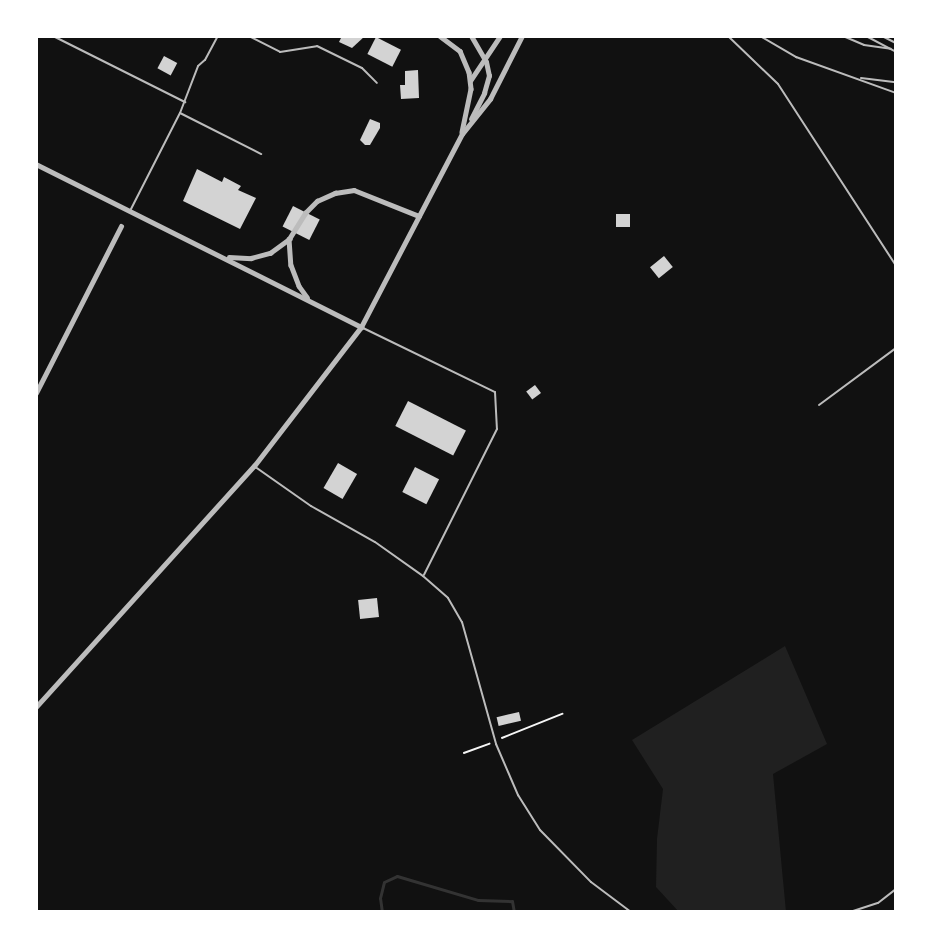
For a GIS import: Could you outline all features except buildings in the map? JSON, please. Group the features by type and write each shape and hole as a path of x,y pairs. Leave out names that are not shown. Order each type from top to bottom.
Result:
{"street":[{"path":"440,36 460,51 469,72 470,82 462,134"},
{"path":"36,707 254,466 360,327 484,93 489,76 484,58 471,36"},
{"path":"470,82 500,36"},
{"path":"462,134 490,99 522,36"},
{"path":"36,164 226,257 360,327"},
{"path":"226,257 251,258 270,253 289,239 304,213 317,201 354,189 419,216"},
{"path":"36,393 121,226"},
{"path":"289,239 291,265 299,286 308,299"}],"lane":[{"path":"53,36 185,102"},
{"path":"130,212 180,113 198,66 205,60 218,36"},
{"path":"249,36 280,52 317,46 362,68 377,83"},
{"path":"728,36 778,84 896,266"},
{"path":"760,36 788,53 896,93"},
{"path":"843,36 864,45 891,49"},
{"path":"866,36 896,52"},
{"path":"882,36 896,43"},
{"path":"855,77 896,82"},
{"path":"180,113 261,154"},
{"path":"360,327 495,392 498,429 423,576"},
{"path":"819,405 896,348"},
{"path":"254,466 311,506 375,542 423,576 448,598 462,622 495,741 518,795 540,830 591,882 631,912"},
{"path":"850,912 878,903 896,890"}],"path":[{"path":"464,753 562,714"}],"shaded area":[{"path":"785,646 827,744 773,774 786,912 679,912 656,887 657,839 663,789 632,740"}],"waterway":[{"path":"382,912 380,898 384,882 397,876 478,900 512,901 514,912"}]}
